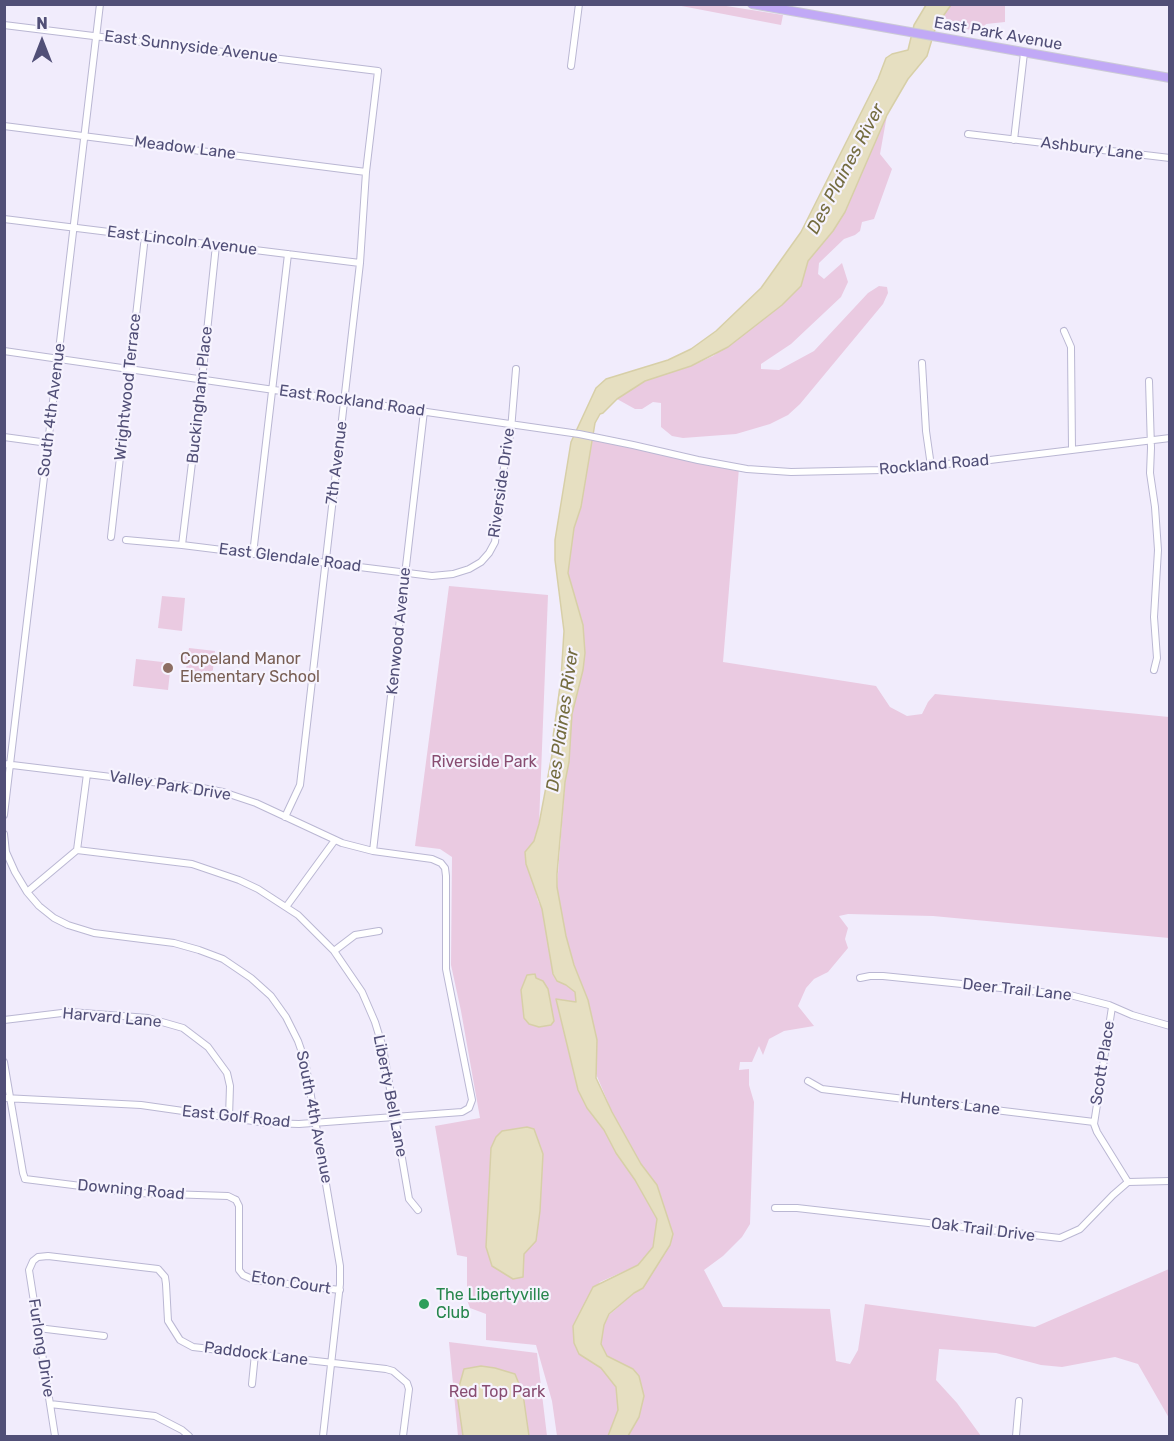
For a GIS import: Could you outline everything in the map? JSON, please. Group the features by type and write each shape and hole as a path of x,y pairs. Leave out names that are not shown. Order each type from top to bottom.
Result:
{"main road":[{"name":"East Park Avenue","path":"752,4 791,8 902,31 1170,78"}],"street":[{"name":"South 4th Avenue","path":"4,815 7,765 100,4"},
{"path":"571,66 579,4"},
{"name":"East Sunnyside Avenue","path":"4,25 378,71"},
{"path":"1014,140 1024,53"},
{"name":"7th Avenue","path":"285,817 300,785 360,263 366,172 378,71"},
{"name":"Meadow Lane","path":"4,126 366,172"},
{"name":"Ashbury Lane","path":"968,134 1170,158"},
{"name":"East Lincoln Avenue","path":"4,219 360,263"},
{"name":"Wrightwood Terrace","path":"111,537 145,236"},
{"name":"Buckingham Place","path":"183,545 216,245"},
{"path":"253,554 288,254"},
{"path":"1064,331 1071,347 1072,450"},
{"name":"East Rockland Road","path":"4,351 561,431 698,460"},
{"path":"922,363 926,431 931,466"},
{"name":"Riverside Drive","path":"453,574 481,562 495,542 516,369"},
{"path":"1149,381 1150,473 1158,550 1154,617 1157,658 1154,670"},
{"name":"Kenwood Avenue","path":"374,851 424,411"},
{"path":"4,437 48,443"},
{"name":"Rockland Road","path":"698,460 747,469 791,472 859,472 931,466 1170,438"},
{"name":"East Glendale Road","path":"126,540 432,576 453,574"},
{"name":"Valley Park Drive","path":"7,765 223,792 256,803 355,848 432,859 441,863 445,868 446,969 467,1075"},
{"path":"27,892 77,850 87,774"},
{"name":"South 4th Avenue","path":"4,834 6,852 15,873 39,906 54,918 94,933 174,943 223,959 271,996 286,1017 306,1061 339,1251 340,1290 323,1437"},
{"path":"286,907 335,840"},
{"name":"Liberty Bell Lane","path":"77,850 192,864 239,880 298,915 334,951 362,992 375,1022 383,1047 409,1199 418,1210"},
{"path":"334,951 355,935 379,931"},
{"name":"Deer Trail Lane","path":"860,978 883,976 1051,993 1113,1007 1170,1026"},
{"name":"Scott Place","path":"1113,1007 1095,1122 1097,1132 1128,1182"},
{"name":"Harvard Lane","path":"4,1020 70,1012 148,1018 183,1028 208,1047 227,1073 230,1086 229,1117"},
{"path":"4,1062 8,1099"},
{"name":"East Golf Road","path":"8,1099 141,1105 267,1123 317,1123 467,1110 472,1100 467,1075"},
{"name":"Hunters Lane","path":"808,1081 822,1089 1095,1122"},
{"name":"Downing Road","path":"8,1099 24,1180 137,1193 238,1198 239,1270 243,1275"},
{"path":"1128,1182 1170,1181"},
{"name":"Oak Trail Drive","path":"775,1208 797,1208 1060,1238 1080,1229 1128,1182"},
{"name":"Paddock Lane","path":"33,1261 38,1257 48,1256 158,1269 165,1277 168,1321 180,1340 193,1347 386,1369 401,1376 407,1383 409,1397 403,1437"},
{"name":"Furlong Drive","path":"33,1261 29,1270 55,1437"},
{"name":"Eton Court","path":"243,1275 254,1280 340,1290"},
{"path":"38,1328 104,1336"},
{"path":"252,1384 255,1354"},
{"path":"1016,1437 1018,1401"},
{"path":"50,1404 155,1416 182,1430 189,1437"}],"green space":[{"path":"671,4 720,5 783,15 781,25"},
{"path":"951,4 1005,5 1005,22 986,24 981,31 977,32 967,29 943,17"},
{"path":"887,115 880,154 892,169 874,219 862,222 860,231 844,239 819,263 818,274 824,279 842,263 848,282 841,297 791,344 761,364 761,369 779,370 814,351 868,293 879,286 887,287 888,293 883,304 800,404 788,415 770,424 736,434 683,438 672,436 661,427 661,403 653,402 642,409 635,409 617,399 645,381 713,356 782,305 801,286 808,261 833,231"},
{"path":"592,436 739,468 723,662 876,686 890,707 907,716 922,714 935,694 1169,717 1169,938 933,916 848,914 839,916 848,928 845,939 848,948 828,972 814,979 806,988 798,1006 814,1026 784,1031 769,1039 763,1055 759,1046 752,1062 740,1062 739,1070 749,1069 749,1085 754,1102 750,1224 742,1237 723,1256 704,1270 723,1307 830,1309 836,1361 850,1364 858,1350 865,1304 1035,1327 1169,1269 1169,1418 1138,1364 1115,1357 1062,1367 1041,1365 996,1353 939,1349 936,1380 957,1403 981,1436 628,1436 639,1417 633,1369 607,1356 601,1344 604,1325 609,1315 643,1288 673,1234 657,1185 641,1164 612,1112 596,1074 597,1040 588,1000 574,965 566,936 557,887 565,782 583,625 568,573 574,528 581,507"},
{"name":"Riverside Park","path":"449,586 548,595 539,824 534,841 525,852 542,908 554,974 557,981 575,992 576,1002 557,999 587,1108 604,1130 657,1219 653,1247 638,1265 600,1282 580,1313 579,1354 601,1368 616,1386 618,1410 608,1436 557,1436 552,1401 536,1345 486,1340 486,1314 470,1308 467,1300 467,1257 457,1255 435,1126 480,1118 451,965 452,857 440,849 415,846"},
{"path":"162,596 185,598 182,631 158,628"},
{"path":"189,648 215,651 212,678 185,675 187,663 179,661 179,653 188,654"},
{"path":"136,659 171,663 168,690 133,686"},
{"name":"Red Top Park","path":"449,1342 537,1353 547,1436 458,1436"}],"water":[{"name":"Des Plaines River","path":"926,5 951,5 936,26 927,56 908,79 887,115 845,212 833,231 808,261 801,286 782,305 728,347 691,366 645,381 617,399 600,414 595,423 581,507 574,528 568,573 583,625 585,653 572,714 557,887 566,936 574,965 588,1000 597,1040 596,1078 641,1164 657,1185 673,1234 670,1245 643,1288 609,1314 604,1325 601,1344 607,1356 633,1369 639,1376 644,1396 639,1417 628,1436 608,1436 618,1410 616,1387 601,1368 579,1354 574,1343 573,1326 593,1287 638,1265 653,1247 657,1219 578,1090 556,999 576,1002 575,992 557,981 553,974 542,909 526,864 525,852 534,841 539,824 552,755 561,679 564,631 555,560 555,540 571,442 596,388 606,379 668,360 691,349 716,331 761,288 801,232 878,79 886,58 908,50 914,25"},
{"path":"535,974 536,978 543,981 548,989 554,1021 551,1025 539,1027 529,1024 524,1018 521,990 527,975"},
{"path":"527,1127 534,1129 543,1154 540,1211 536,1241 524,1254 523,1277 513,1279 492,1266 486,1247 491,1148 502,1131"},
{"path":"481,1366 515,1374 523,1394 529,1436 463,1436 457,1394 464,1369"}],"place":[{"name":"Copeland Manor Elementary School","path":"168,668"},
{"name":"The Libertyville Club","path":"424,1304"}]}
